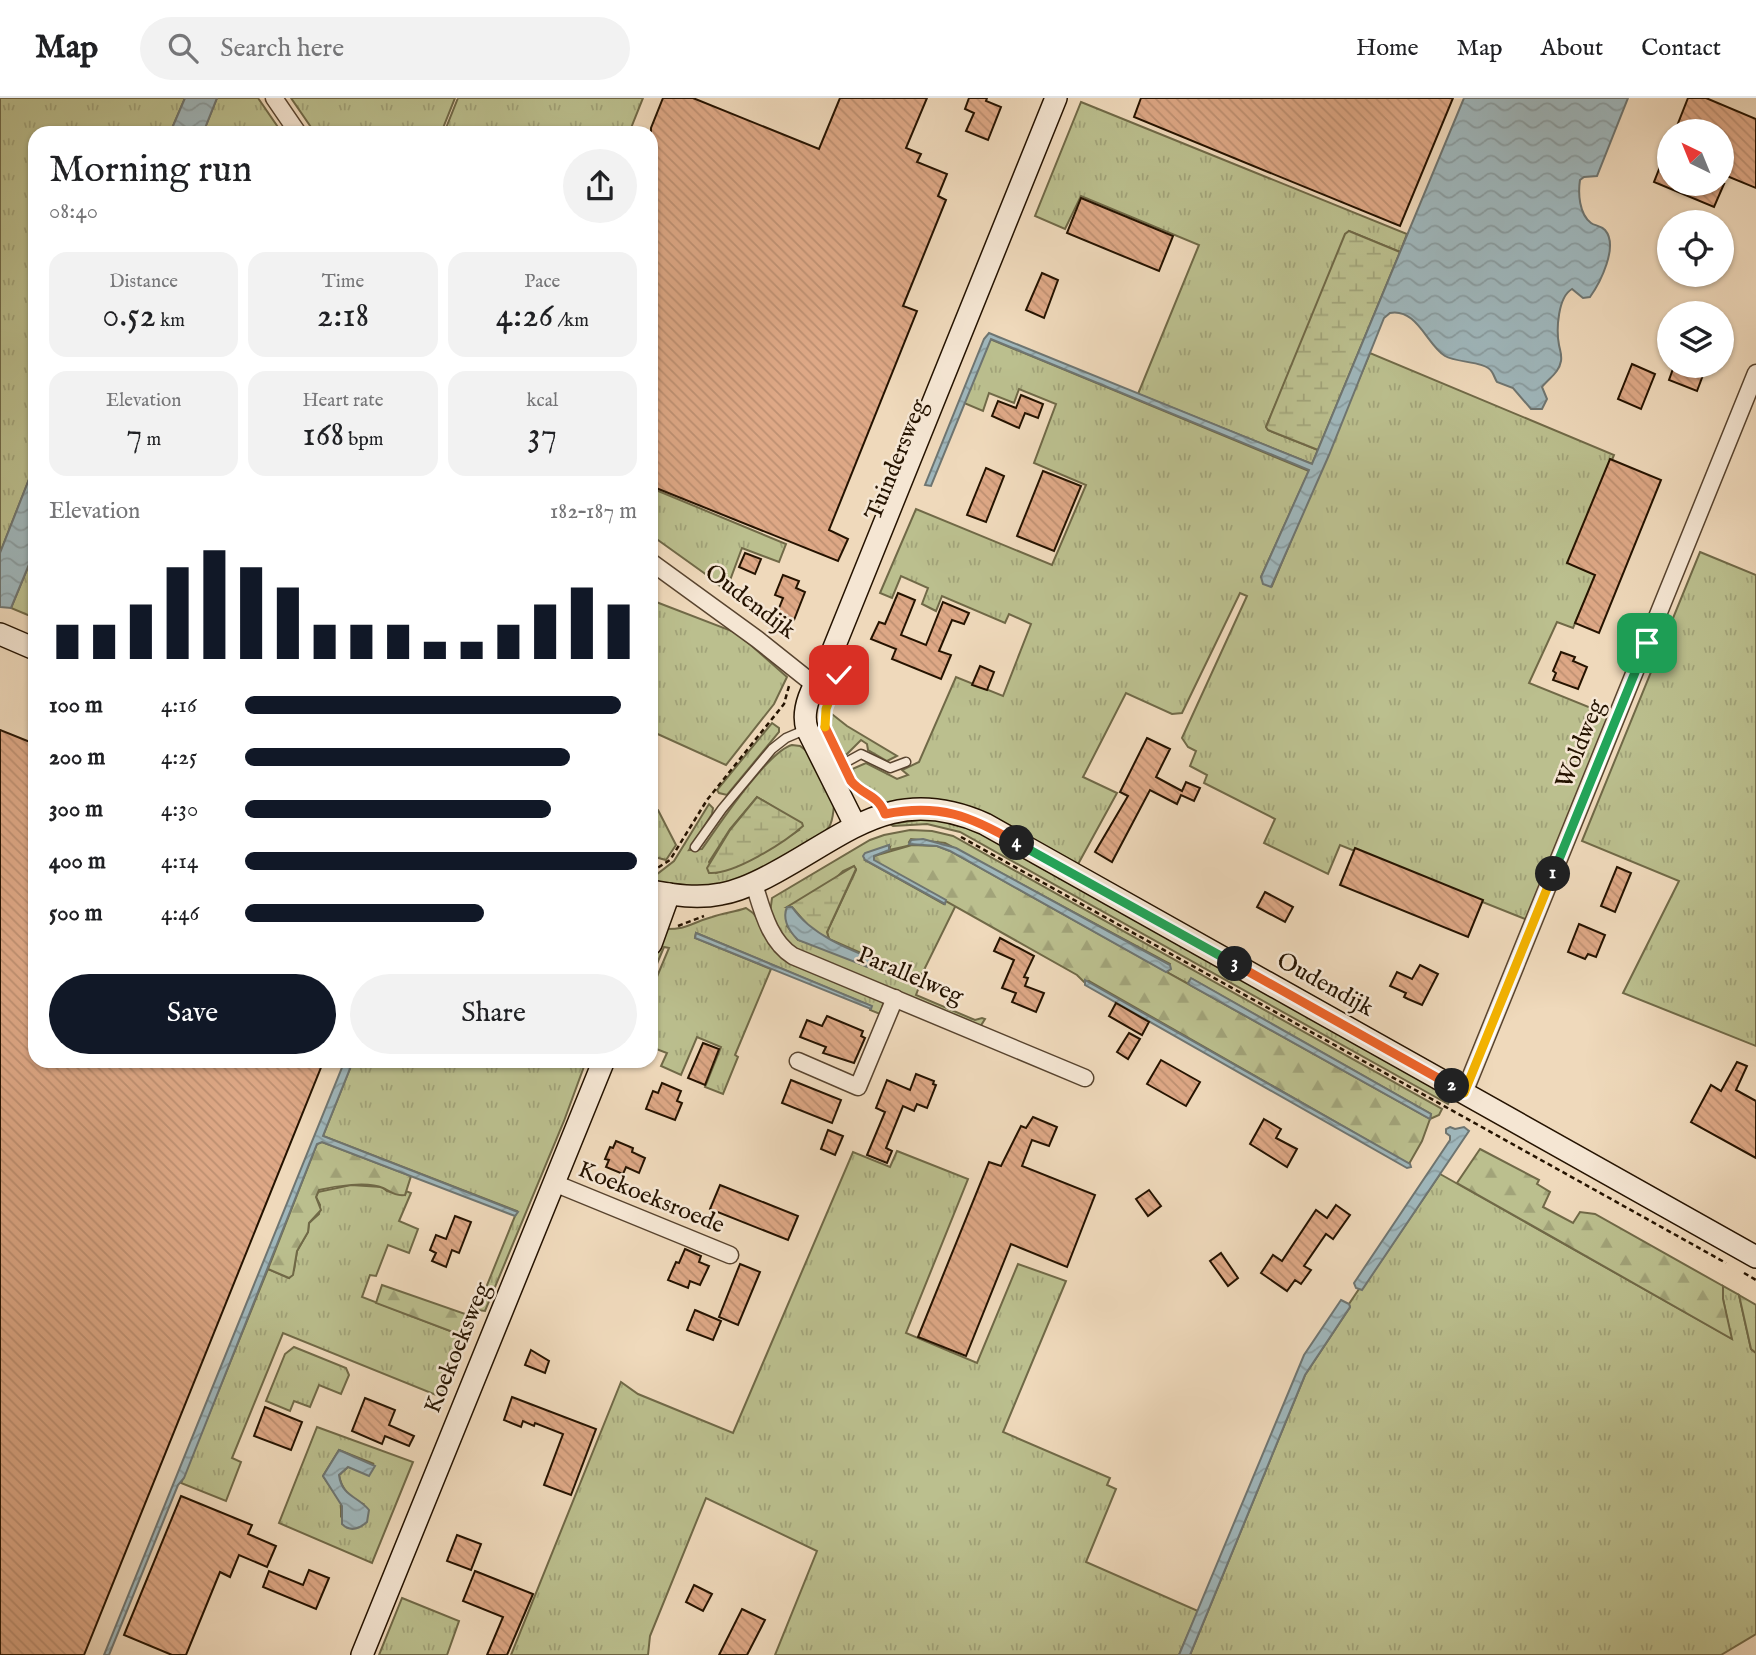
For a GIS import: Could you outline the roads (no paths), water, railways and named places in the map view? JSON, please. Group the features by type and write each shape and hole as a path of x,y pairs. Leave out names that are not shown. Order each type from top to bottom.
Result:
{"street":[{"path":"274,98 293,126"},
{"name":"Tuindersweg","path":"807,729 807,679 831,655 1056,98"},
{"name":"Woldweg","path":"1464,1093 1756,373"},
{"name":"Oudendijk","path":"658,567 807,679"},
{"path":"0,634 28,646"},
{"path":"660,892 693,897 720,895 754,884 855,825 835,768 807,729"},
{"name":"Oudendijk","path":"855,825 902,810 936,810 985,824 1464,1093 1750,1266"},
{"name":"Parallelweg","path":"754,884 773,936 783,950 1085,1078"},
{"path":"798,1061 858,1087 895,998"},
{"name":"Koekoeksweg","path":"362,1655 601,1068"},
{"name":"Koekoeksroede","path":"554,1182 730,1255"}],"lane":[{"path":"695,846 772,749 786,737 807,729"},
{"path":"835,768 861,754 890,768 906,762"}],"water":[{"path":"185,98 217,98 206,126 173,126"},
{"path":"1464,98 1628,98 1597,176 1580,180 1579,197 1582,209 1591,223 1605,230 1609,237 1609,255 1599,283 1590,297 1583,298 1572,289 1564,299 1558,322 1561,361 1556,372 1542,387 1547,399 1542,409 1531,409 1513,388 1497,382 1489,368 1445,356 1415,322 1399,313 1390,313 1384,318 1329,455 1271,587 1263,584 1261,577 1309,470 991,339 931,486 925,485 984,339 989,333 1312,464"},
{"path":"28,482 28,567 11,608 0,607 0,553"},
{"path":"923,839 956,848 1170,965 1171,969 1166,972 950,851 937,846 909,844 911,840"},
{"path":"889,845 889,850 874,856 874,860 946,900 945,904 865,860 865,853"},
{"path":"787,907 792,907 803,920 833,941 918,978 917,986 798,940 787,925"},
{"path":"696,933 872,1006 871,1009 695,938"},
{"path":"1191,978 1431,1114 1430,1119 1190,985 1188,983"},
{"path":"1085,980 1410,1164 1411,1167 1407,1168 1085,985"},
{"path":"342,1068 350,1068 323,1136 518,1212 515,1216 322,1142 317,1144 184,1478 178,1485 109,1655 104,1655"},
{"path":"1464,1127 1469,1131 1362,1290 1356,1288 1354,1283 1450,1140 1446,1129"},
{"path":"1341,1300 1350,1307 1305,1375 1190,1655 1179,1655 1304,1355"},
{"path":"339,1450 375,1466 369,1476 348,1467 339,1475 343,1488 369,1510 367,1522 354,1529 342,1524 342,1506 323,1476"}]}
